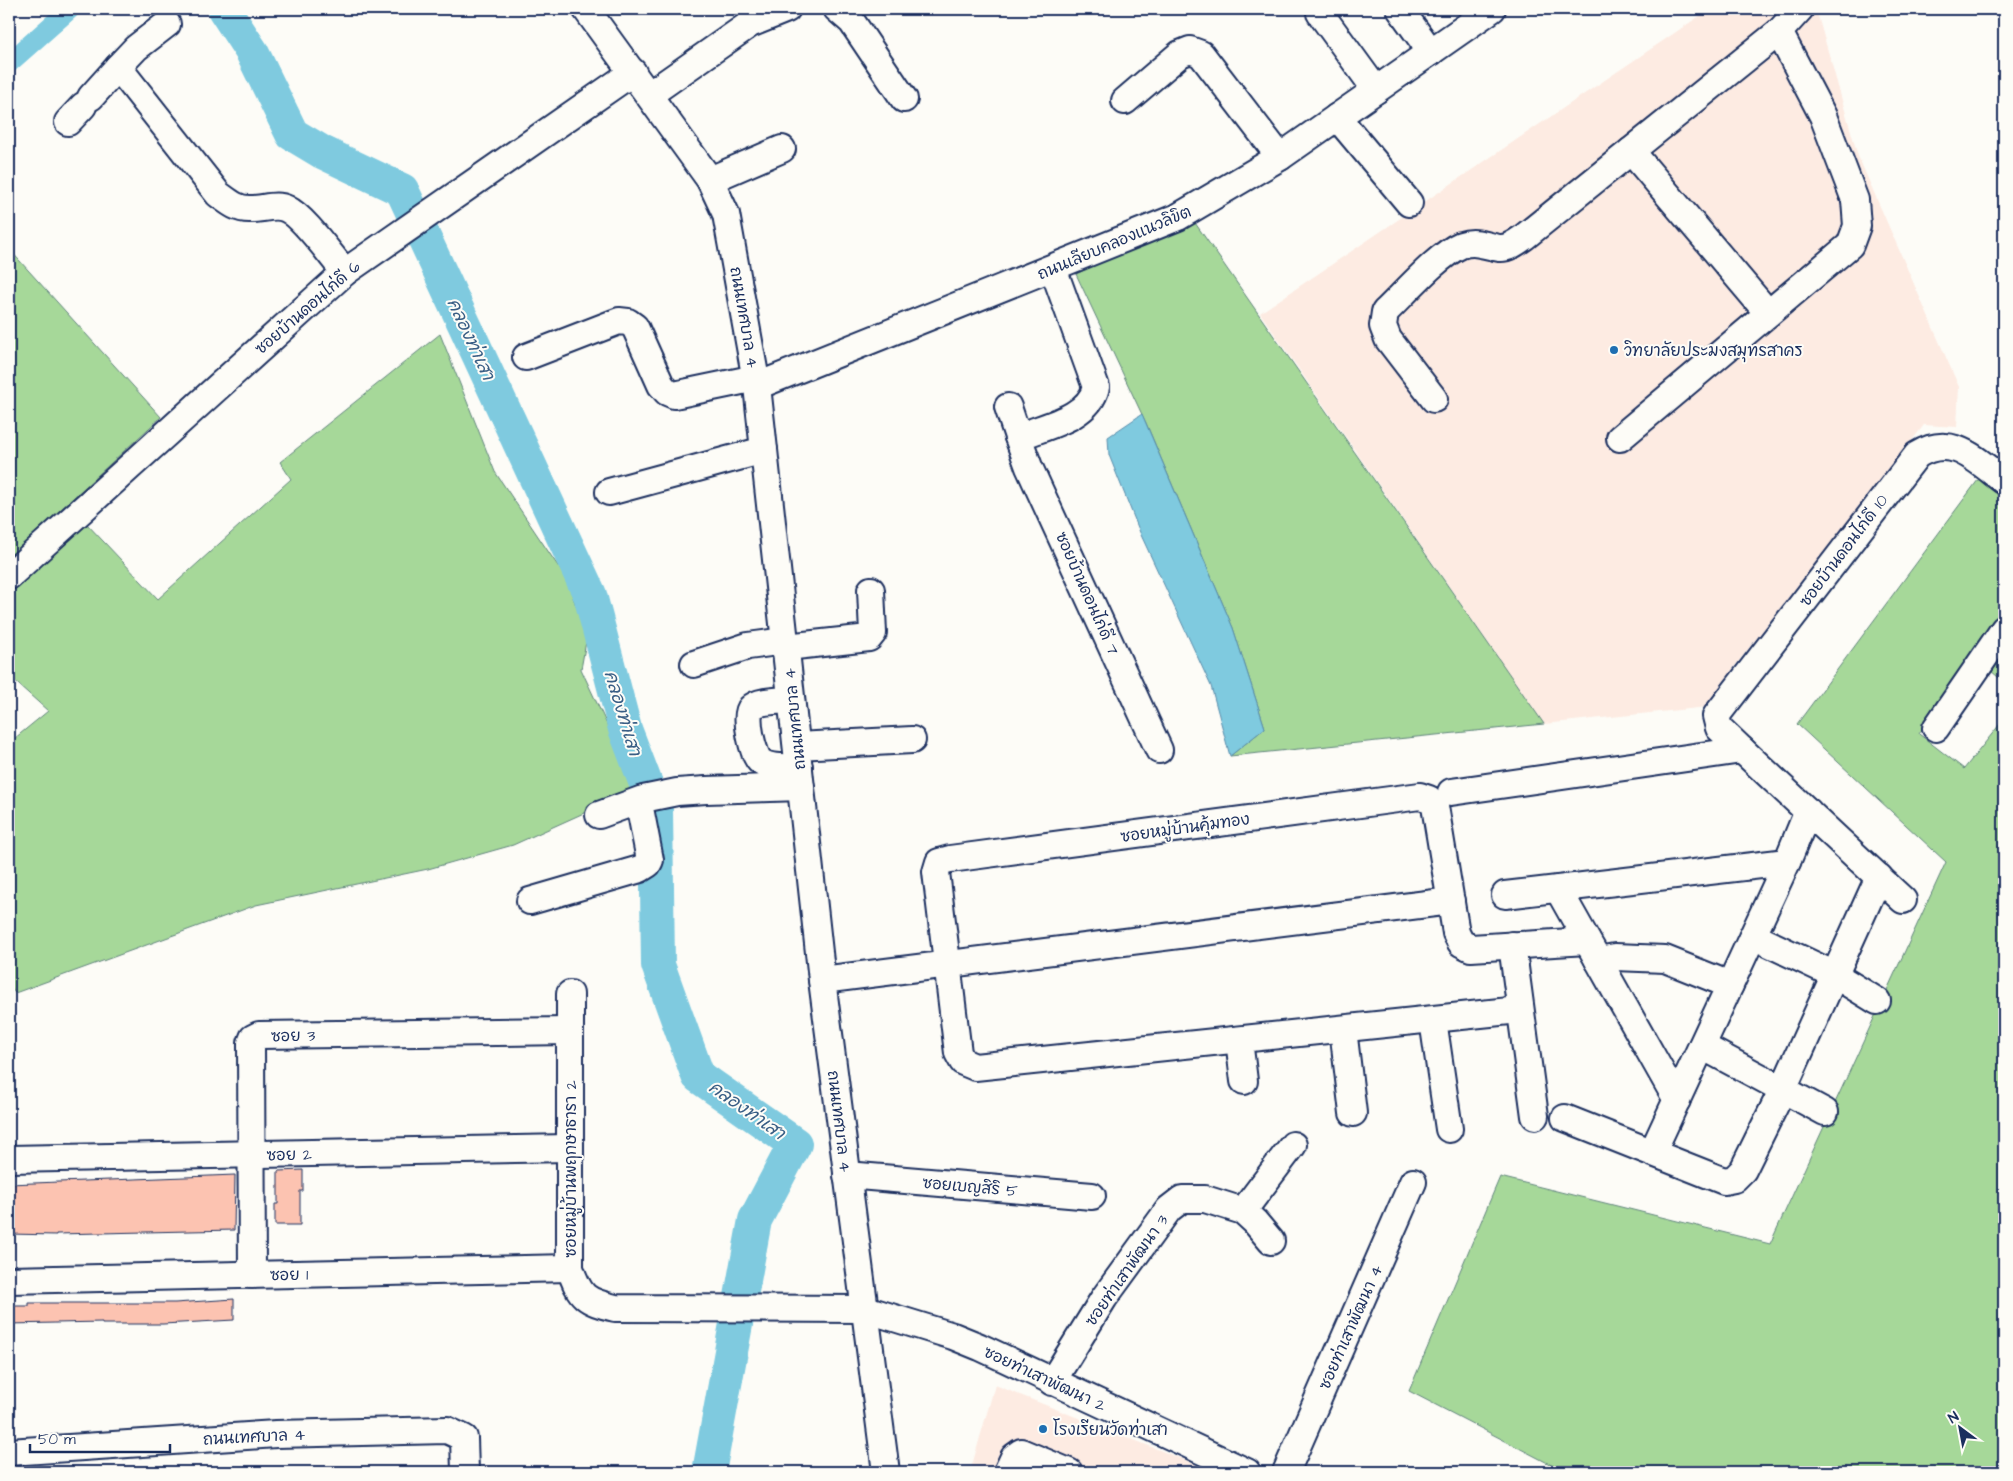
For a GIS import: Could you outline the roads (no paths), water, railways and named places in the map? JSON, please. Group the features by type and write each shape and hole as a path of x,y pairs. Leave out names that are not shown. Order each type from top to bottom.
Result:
{"street":[{"name":"ถนนเทศบาล 4","path":"586,9 650,94 696,164 710,180 726,214 756,382 822,980 886,1472"},
{"path":"650,94 745,17 787,9"},
{"path":"837,9 852,22 904,98"},
{"path":"1400,9 1431,52"},
{"name":"ถนนเลียบคลองแนวลิขิต","path":"526,357 619,321 628,322 635,327 666,392 674,394 756,382 1054,268 1178,217 1280,157 1492,9"},
{"path":"1434,399 1388,340 1383,326 1385,312 1448,252 1463,245 1480,242 1500,248 1511,246 1779,32 1800,9"},
{"path":"1320,14 1376,90"},
{"path":"80,109 136,48 167,24"},
{"path":"1620,438 1850,245 1857,226 1855,200 1823,116 1779,32"},
{"path":"1125,101 1180,54 1190,50 1200,54 1280,157"},
{"path":"118,67 218,194 234,206 250,210 264,207 286,208 298,216 345,272"},
{"name":"ซอยบ้านดอนไก่ดี 6","path":"9,576 345,272 633,72"},
{"path":"1337,117 1409,203"},
{"path":"710,180 782,149"},
{"path":"1631,151 1768,313"},
{"path":"1018,437 1077,414 1094,397 1096,387 1054,268"},
{"name":"ซอยบ้านดอนไก่ดี 7","path":"1008,406 1029,466 1159,750"},
{"name":"ซอยบ้านดอนไก่ดี 10","path":"1742,750 1719,728 1716,716 1916,455 1929,447 1946,446 1966,452 2004,480"},
{"path":"609,492 764,450"},
{"path":"694,664 748,646 869,638 874,633 872,590"},
{"path":"1936,728 2004,629"},
{"path":"792,700 757,704 750,708 747,716 755,756 761,762 773,766 799,767"},
{"path":"598,815 643,799 799,767 912,740"},
{"path":"1451,792 1742,750 1903,900"},
{"name":"ซอยหมู่บ้านคุ้มทอง","path":"1519,1010 974,1068 963,1062 958,1053 936,872 939,862 1420,796 1429,799 1435,806 1456,933 1462,943 1471,948 1512,945 1592,950 1615,957 1665,959 1730,985"},
{"path":"530,901 640,869 648,864 650,860 643,799"},
{"path":"1653,1151 1787,862 1808,812"},
{"path":"1505,895 1787,862"},
{"path":"1565,1118 1653,1151 1724,1181 1734,1179 1743,1170 1783,1089 1833,974 1879,877"},
{"path":"1558,889 1677,1100"},
{"path":"822,980 1451,901"},
{"path":"1753,936 1833,974 1877,1001"},
{"path":"1512,945 1519,1010 1535,1116"},
{"name":"ซอยหมู่บ้านพฤกษาธารา 2","path":"570,994 568,1148 570,1268 577,1288 592,1303 615,1308 865,1309"},
{"path":"1432,1020 1449,1129"},
{"path":"1343,1028 1353,1113"},
{"name":"ซอย 3","path":"252,1275 250,1155 251,1043 253,1038 259,1035 570,1031"},
{"path":"1239,1040 1244,1081"},
{"path":"1702,1046 1825,1112"},
{"path":"1271,1241 1243,1211 1293,1145"},
{"name":"ซอย 2","path":"9,1159 568,1148"},
{"name":"ซอยเบญสิริ 5","path":"847,1175 1092,1196"},
{"name":"ซอยท่าเสาพัฒนา 4","path":"1286,1472 1413,1182"},
{"name":"ซอยท่าเสาพัฒนา 3","path":"1052,1382 1104,1298 1169,1209 1182,1199 1197,1199 1243,1211"},
{"name":"ซอย 1","path":"9,1280 570,1268"},
{"name":"ซอยท่าเสาพัฒนา 2","path":"865,1309 953,1336 1247,1472"},
{"name":"ถนนเทศบาล 4","path":"9,1452 276,1434 447,1430 464,1438 465,1472"},
{"path":"1008,1472 1014,1457 1021,1452 1069,1472"}],"water":[{"path":"1142,414 1233,628 1265,728 1230,756 1211,686 1141,535 1109,455 1108,437"}],"waterway":[{"path":"9,63 70,9"},
{"name":"คลองท่าเสา","path":"224,9 252,52 292,134 322,152 402,190 590,595 625,729 656,810 658,965 698,1076 795,1144 755,1220 709,1472"}],"place":[{"name":"วิทยาลัยประมงสมุทรสาคร","path":"1614,350"},
{"name":"โรงเรียนวัดท่าเสา","path":"1043,1429"}]}
